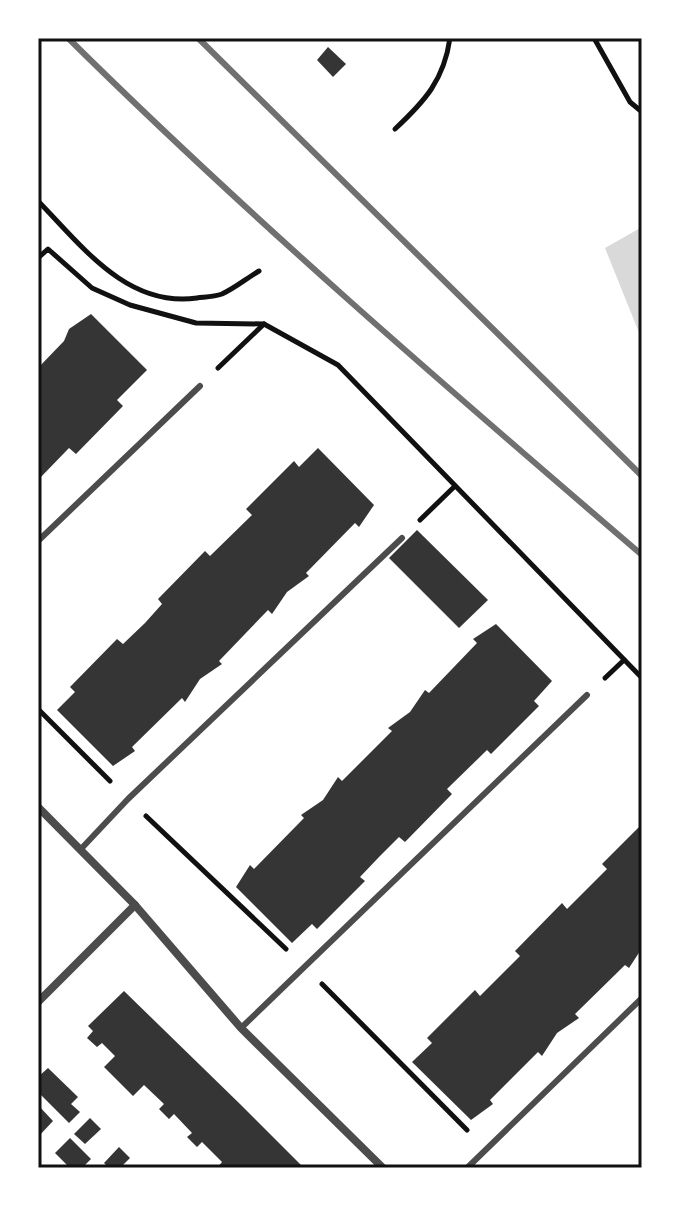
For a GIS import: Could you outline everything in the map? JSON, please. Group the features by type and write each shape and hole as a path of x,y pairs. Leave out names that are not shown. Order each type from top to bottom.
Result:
{"street":[{"path":"38,807 135,905 241,1028 383,1168"},
{"path":"38,1002 135,905"}],"lane":[{"path":"38,541 200,386"},
{"path":"80,850 128,799 402,538"},
{"path":"241,1028 587,695"},
{"path":"467,1168 642,998"}],"path":[{"path":"395,129 425,101 436,83 450,38"},
{"path":"594,38 630,102 642,112"},
{"path":"38,201 99,263 125,283 154,296 180,300 220,295 259,271"},
{"path":"38,258 48,249 92,288 130,305 196,323 264,324 338,365 642,678"},
{"path":"200,386 264,324"},
{"path":"402,538 455,486"},
{"path":"38,709 305,967 486,1149"}],"shaded area":[{"path":"642,227 642,340 605,248"}],"building":[{"path":"328,47 346,64 333,77 317,60"},
{"path":"91,314 147,370 117,400 123,406 76,454 69,448 38,480 38,368 64,341 69,329"},
{"path":"318,448 374,505 359,527 355,523 306,573 309,576 287,592 272,614 268,610 219,661 222,664 200,679 185,702 182,698 132,747 135,751 113,766 57,710 75,692 70,687 117,639 123,644 145,623 162,604 158,599 205,551 210,556 252,515 246,509 294,461 299,467"},
{"path":"417,530 488,600 459,628 389,558"},
{"path":"496,624 552,681 534,701 539,706 491,754 487,750 447,789 452,794 405,842 399,837 379,857 360,877 365,881 317,929 312,924 292,943 236,887 250,865 254,869 304,818 301,815 323,800 338,777 342,781 392,731 388,728 410,712 425,690 429,693 477,643 473,639"},
{"path":"642,824 642,948 629,968 625,965 575,1014 579,1018 557,1033 542,1056 538,1052 490,1100 493,1104 471,1120 412,1062 432,1043 427,1038 475,990 480,996 520,956 515,951 562,903 567,909 607,869 602,864"},
{"path":"124,991 304,1168 217,1168 222,1162 202,1142 197,1147 187,1137 192,1133 174,1114 169,1119 159,1109 164,1104 144,1085 133,1096 104,1067 115,1056 102,1043 97,1047 87,1038 93,1031 88,1026"},
{"path":"48,1068 78,1097 71,1104 80,1112 69,1123 38,1092 38,1077"},
{"path":"38,1105 53,1121 38,1137"},
{"path":"90,1118 101,1129 85,1144 74,1134"},
{"path":"70,1138 91,1159 82,1168 70,1168 55,1153"},
{"path":"119,1147 130,1158 120,1168 109,1168 104,1163"}],"railway":[{"path":"68,38 278,237 642,555"},
{"path":"198,38 642,476"}]}
